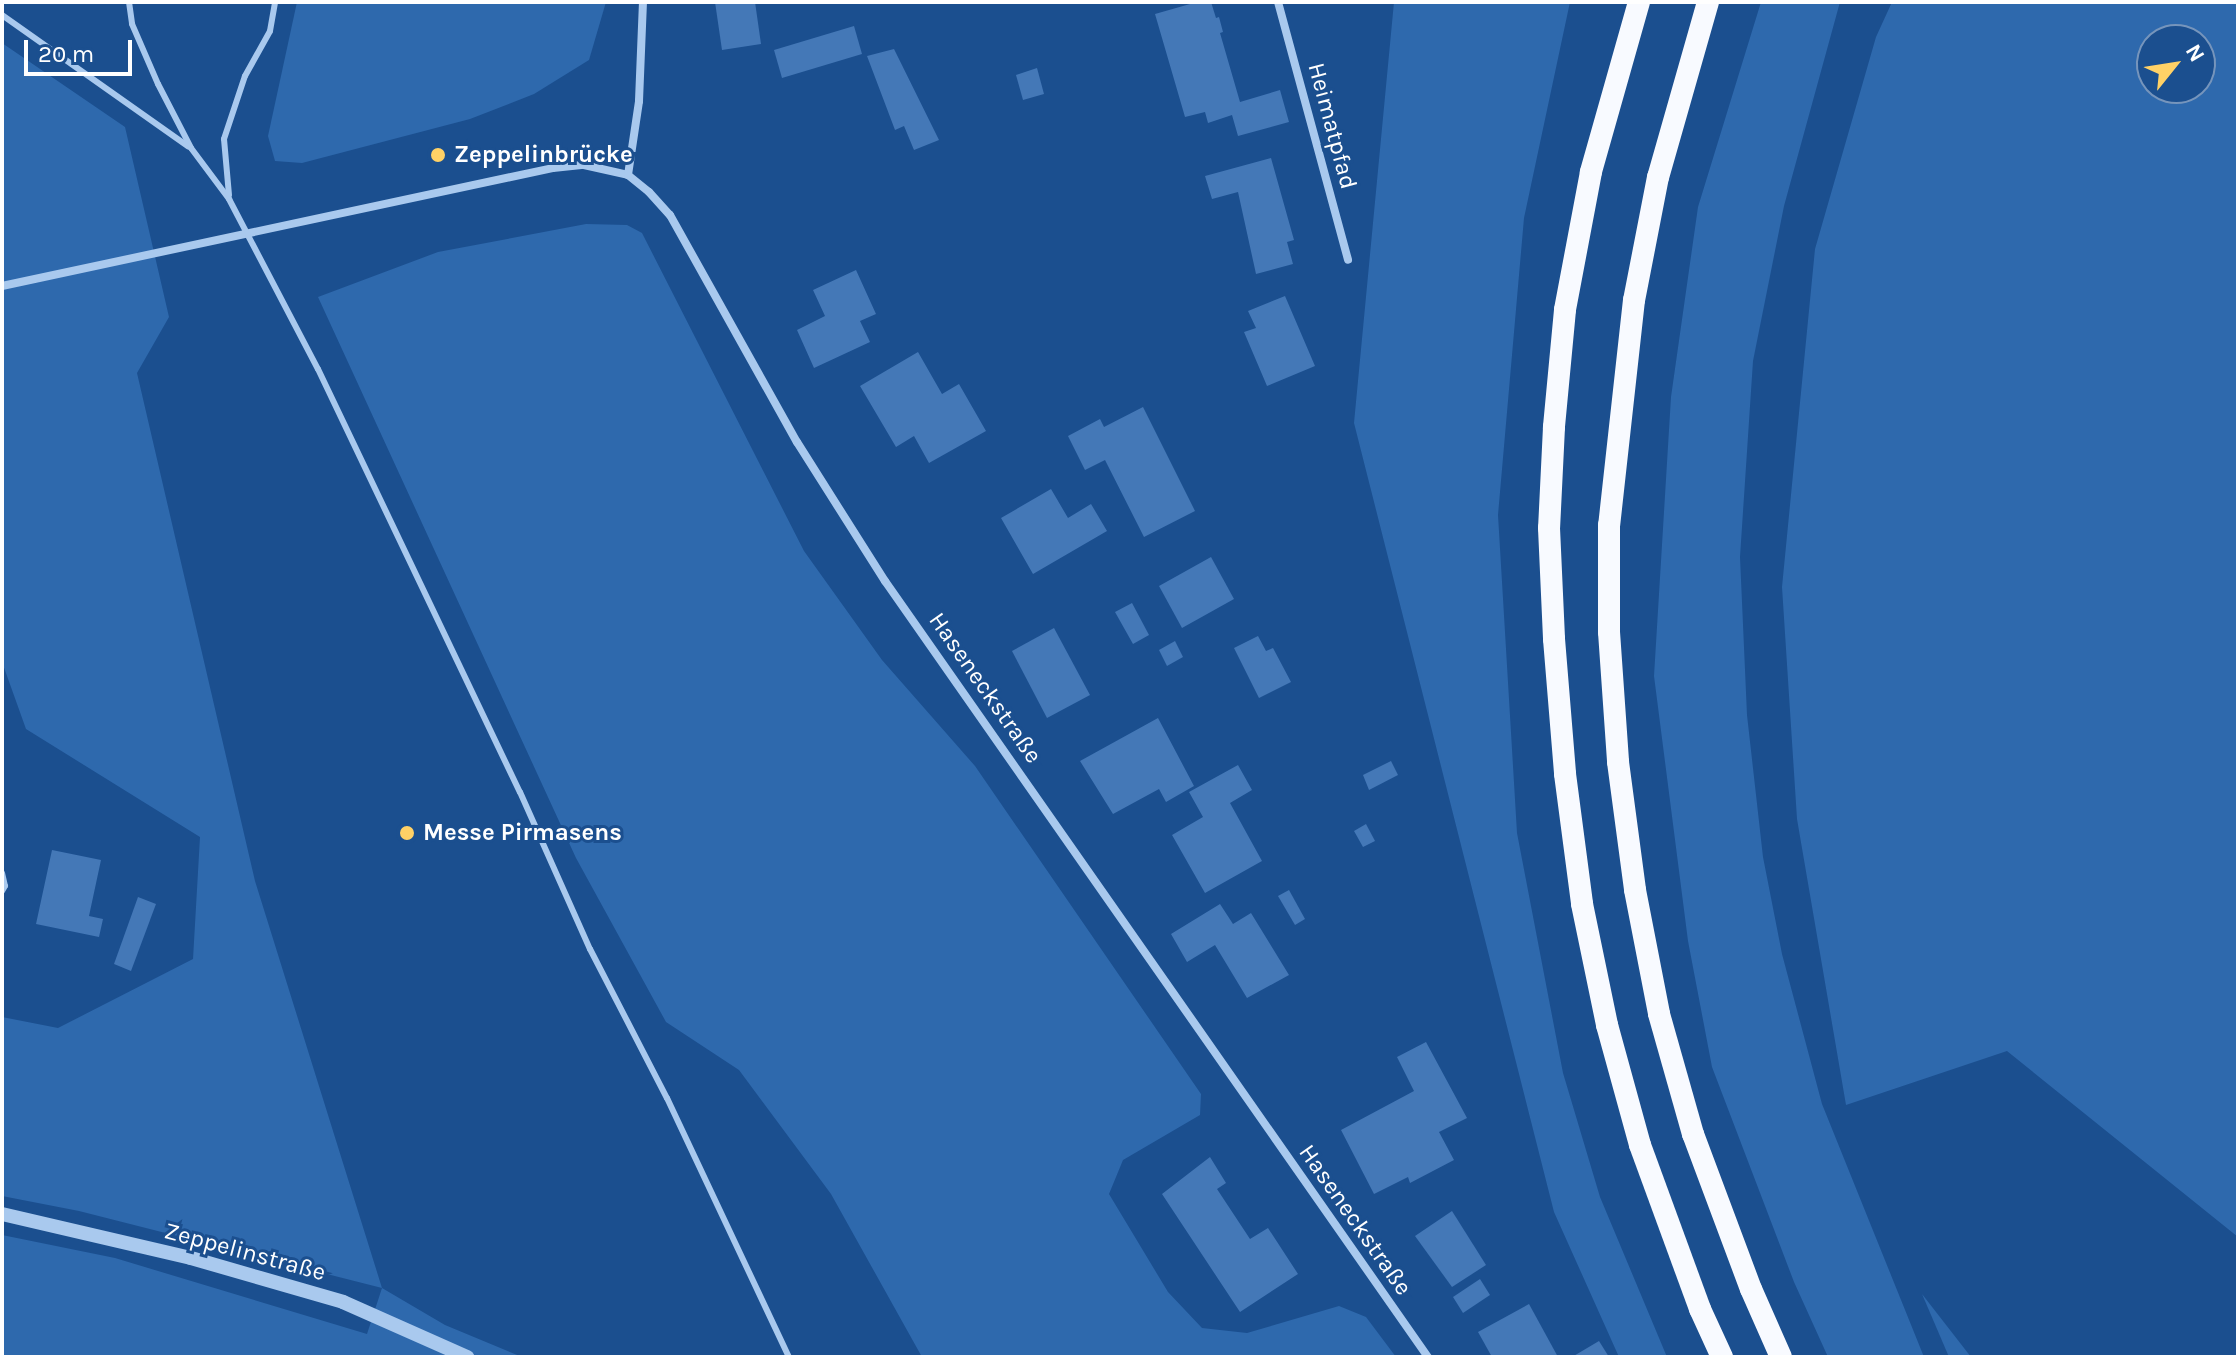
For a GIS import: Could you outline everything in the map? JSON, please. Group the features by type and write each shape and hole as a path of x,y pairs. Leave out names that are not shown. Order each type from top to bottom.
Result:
{"highway":[{"path":"1639,2 1591,172 1565,310 1554,427 1549,528 1554,639 1565,774 1580,890 1607,1025 1640,1145 1700,1309 1722,1357"},
{"path":"1708,2 1658,177 1634,300 1609,525 1609,632 1618,762 1635,890 1659,1014 1693,1134 1751,1289 1781,1357"}],"street":[{"path":"2,286 553,168 584,165 628,175 639,101 643,2"},
{"name":"Heimatpfad","path":"1278,2 1348,260"},
{"name":"Haseneckstraße","path":"628,175 670,215 797,442 885,581 1428,1357"},
{"name":"Zeppelinstraße","path":"2,1214 191,1258 343,1302 467,1357"}],"lane":[{"path":"129,2 138,39 191,148 229,199 318,369 520,792 590,949 667,1098 789,1357"},
{"path":"229,199 224,139 245,76 270,31 275,2"},
{"path":"2,15 191,148"},
{"path":"2,873 5,886 2,891"}],"shaded area":[{"path":"297,2 606,2 589,60 534,94 470,119 302,163 275,161 268,136"},
{"path":"1394,2 1570,2 1524,218 1498,515 1517,833 1563,1073 1600,1197 1667,1357 1619,1357 1554,1212 1354,423"},
{"path":"1761,2 1840,2 1784,206 1753,361 1740,557 1747,715 1763,857 1782,954 1822,1104 1924,1357 1828,1357 1794,1282 1712,1067 1688,941 1654,676 1671,397 1698,207"},
{"path":"1892,2 2238,2 2238,1237 2007,1051 1846,1105 1797,819 1782,587 1815,249 1876,37"},
{"path":"2,43 125,127 169,317 137,373 255,881 382,1288 79,1211 2,1196 2,1017 58,1028 193,959 200,837 26,729 2,662"},
{"path":"586,224 627,225 642,233 804,551 882,660 975,766 1201,1094 1200,1115 1123,1160 1109,1194 1168,1292 1202,1328 1247,1333 1339,1306 1366,1317 1396,1357 922,1357 831,1194 739,1070 666,1022 576,858 318,297 438,252"},
{"path":"2,1235 115,1258 367,1334 382,1288 445,1325 522,1357 2,1357"},
{"path":"1922,1294 1971,1357 1949,1357"}],"building":[{"path":"715,2 755,2 761,44 722,50"},
{"path":"1197,2 1211,2 1216,18 1219,17 1223,32 1220,33 1240,102 1280,90 1289,122 1238,136 1232,115 1208,123 1205,112 1185,117 1155,14"},
{"path":"854,26 862,54 782,78 774,50"},
{"path":"894,49 939,140 914,150 904,126 895,130 867,56"},
{"path":"1037,68 1044,94 1023,100 1016,75"},
{"path":"1271,158 1294,240 1287,242 1293,264 1256,274 1238,192 1212,199 1205,176"},
{"path":"856,270 876,314 860,321 870,342 814,368 797,330 825,316 813,290"},
{"path":"1285,296 1315,366 1267,386 1244,332 1256,328 1248,311"},
{"path":"918,352 942,394 959,384 986,431 929,463 914,436 896,447 860,386"},
{"path":"1143,407 1195,511 1144,537 1105,460 1085,470 1068,436 1100,419 1104,427"},
{"path":"1051,489 1068,518 1091,504 1107,531 1033,574 1001,518"},
{"path":"1211,557 1234,599 1182,628 1159,586"},
{"path":"1132,603 1149,635 1133,644 1115,612"},
{"path":"1054,628 1090,695 1047,718 1012,651"},
{"path":"1258,636 1266,651 1273,648 1291,682 1259,698 1234,648"},
{"path":"1175,641 1183,657 1167,666 1159,650"},
{"path":"1158,718 1194,786 1166,802 1159,789 1113,814 1080,761"},
{"path":"1391,761 1398,775 1369,790 1363,775"},
{"path":"1238,765 1252,790 1230,803 1262,861 1205,893 1172,835 1203,817 1189,792"},
{"path":"1366,824 1375,841 1363,847 1354,831"},
{"path":"52,850 101,860 89,916 103,919 99,937 36,924"},
{"path":"1289,890 1305,919 1295,925 1278,896"},
{"path":"138,897 156,904 131,971 114,964"},
{"path":"1220,904 1233,924 1251,913 1289,975 1247,998 1215,945 1187,962 1171,934"},
{"path":"1426,1042 1467,1118 1439,1132 1454,1160 1410,1183 1408,1177 1374,1194 1341,1130 1414,1091 1397,1057"},
{"path":"1210,1157 1226,1183 1217,1189 1250,1239 1268,1228 1298,1274 1240,1312 1162,1194"},
{"path":"1452,1211 1486,1265 1452,1287 1415,1236"},
{"path":"1480,1279 1490,1295 1463,1313 1453,1297"},
{"path":"1529,1304 1558,1357 1492,1357 1478,1332"},
{"path":"1599,1341 1609,1357 1572,1357"}],"place":[{"name":"Zeppelinbrücke","path":"438,155"},
{"name":"Messe Pirmasens","path":"407,833"}]}
